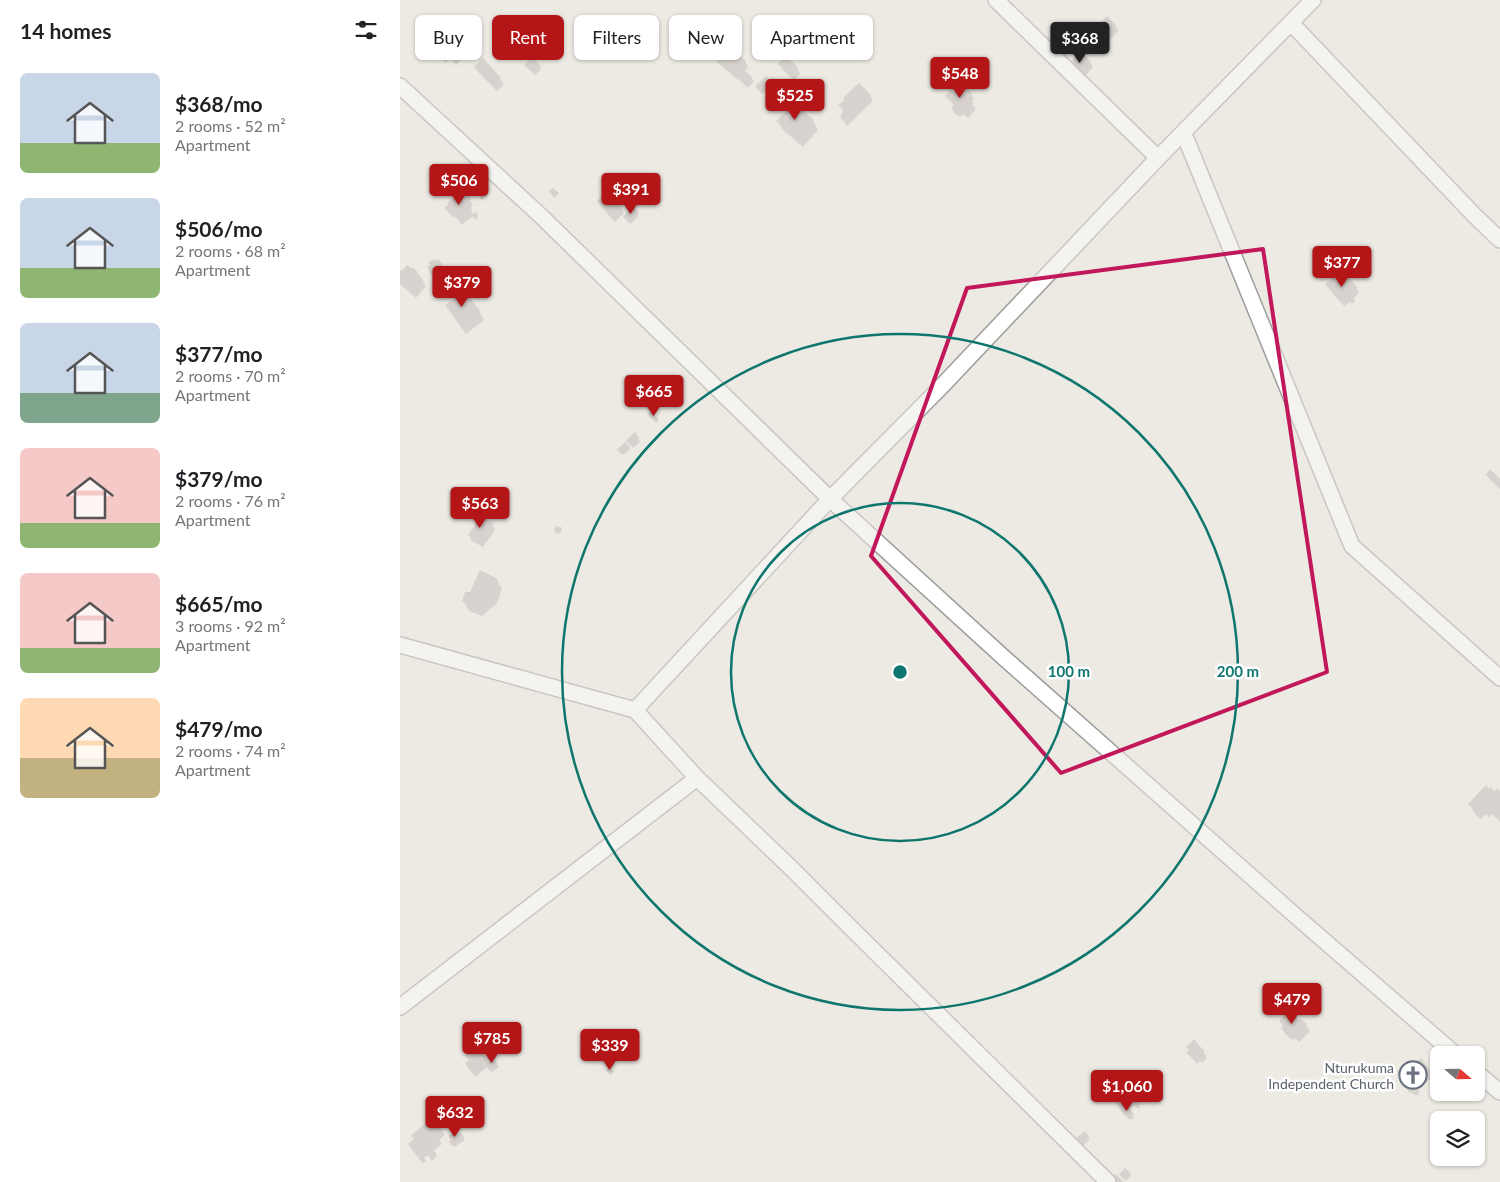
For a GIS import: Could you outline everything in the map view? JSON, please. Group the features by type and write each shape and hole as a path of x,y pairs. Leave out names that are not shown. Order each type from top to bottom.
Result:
{"street":[{"path":"996,0 1158,158"},
{"path":"635,710 830,499 940,388 1158,158 1184,134 1313,0"},
{"path":"1291,23 1500,240"},
{"path":"400,86 542,217 830,499 1002,656 1446,1046"},
{"path":"1184,134 1352,546 1500,678"},
{"path":"400,645 635,710 698,778 790,866 1108,1182"},
{"path":"400,1007 698,778"},
{"path":"1485,1080 1500,1092"}],"highlighted area":[{"path":"1263,249 1327,672 1061,773 871,556 967,288"}],"building":[{"path":"1107,16 1116,25 1107,36 1096,28"},
{"path":"1077,55 1081,58 1084,55 1091,61 1078,75 1071,69 1075,64 1072,61"},
{"path":"742,58 746,61 734,75 717,60 742,60"},
{"path":"482,59 501,78 493,86 474,67"},
{"path":"976,59 984,65 976,74 968,68"},
{"path":"529,60 535,60 541,66 533,73 524,65"},
{"path":"782,60 790,60 798,67 791,75 778,64"},
{"path":"744,70 753,78 746,86 737,78"},
{"path":"766,76 772,82 760,92 755,86"},
{"path":"859,83 871,95 844,121 840,117 844,110 838,105 845,100 843,98"},
{"path":"954,85 960,91 964,86 972,93 968,98 973,103 964,113 959,109 956,113 951,108 954,104 945,96"},
{"path":"794,103 814,120 797,139 776,121"},
{"path":"616,175 636,190 631,196 610,181"},
{"path":"553,188 559,193 554,198 549,191"},
{"path":"482,189 488,195 482,200 477,193"},
{"path":"466,192 471,199 468,201 470,203 468,205 471,209 458,220 451,211 449,213 444,208 448,205 447,203 459,194 461,197"},
{"path":"606,192 622,207 611,218 597,201"},
{"path":"633,206 639,212 629,223 623,217"},
{"path":"476,212 478,216 473,218 471,214"},
{"path":"435,259 436,261 439,259 443,267 431,274 427,266 430,265 428,262"},
{"path":"407,265 418,272 416,273 423,280 412,293 400,282 400,269 402,271"},
{"path":"1346,274 1357,287 1351,292 1353,294 1348,299 1346,297 1340,302 1325,284 1334,277 1337,281"},
{"path":"465,291 480,311 460,325 445,305"},
{"path":"652,411 659,420 656,423 648,414"},
{"path":"635,432 639,438 631,446 626,440"},
{"path":"626,442 630,447 621,454 617,449"},
{"path":"1490,469 1500,479 1500,488 1486,475"},
{"path":"481,517 493,523 480,542 468,535"},
{"path":"556,526 561,527 562,531 557,534 554,530"},
{"path":"480,570 498,579 492,594 476,607 462,602 465,592 470,592"},
{"path":"1486,785 1489,789 1491,787 1494,791 1497,788 1500,791 1500,811 1496,815 1487,806 1484,810 1480,806 1476,811 1468,804"},
{"path":"1287,1013 1299,1020 1300,1018 1307,1024 1295,1037 1291,1033 1289,1035 1281,1028 1283,1026 1279,1021"},
{"path":"487,1032 497,1043 490,1049 480,1038"},
{"path":"1194,1039 1205,1052 1198,1059 1196,1056 1193,1059 1186,1052 1189,1050 1186,1047"},
{"path":"473,1049 476,1054 481,1050 487,1059 471,1072 465,1063 469,1060 465,1055"},
{"path":"493,1058 498,1064 490,1071 485,1065"},
{"name":"Nturukuma Independent Church","path":"1421,1058 1430,1070 1430,1072 1416,1083 1418,1086 1413,1091 1404,1086 1399,1080 1401,1077 1397,1072 1404,1067 1407,1071"},
{"path":"610,1066 614,1072 610,1075 606,1070"},
{"path":"1126,1090 1133,1097 1120,1108 1114,1102"},
{"path":"1134,1098 1140,1104 1137,1108 1131,1102"},
{"path":"1126,1105 1134,1114 1129,1119 1121,1111"},
{"path":"435,1117 441,1125 435,1130 438,1134 429,1141 433,1147 426,1153 422,1147 419,1148 422,1152 417,1156 408,1144 414,1139 411,1135"},
{"path":"456,1131 458,1135 461,1133 464,1137 452,1146 448,1136"},
{"path":"1085,1131 1089,1136 1078,1147 1073,1141"},
{"path":"1125,1168 1131,1173 1124,1180 1119,1174"},
{"path":"1116,1174 1124,1182 1109,1181"}],"place":[{"name":"Nturukuma Independent Church","path":"1413,1075"}]}
